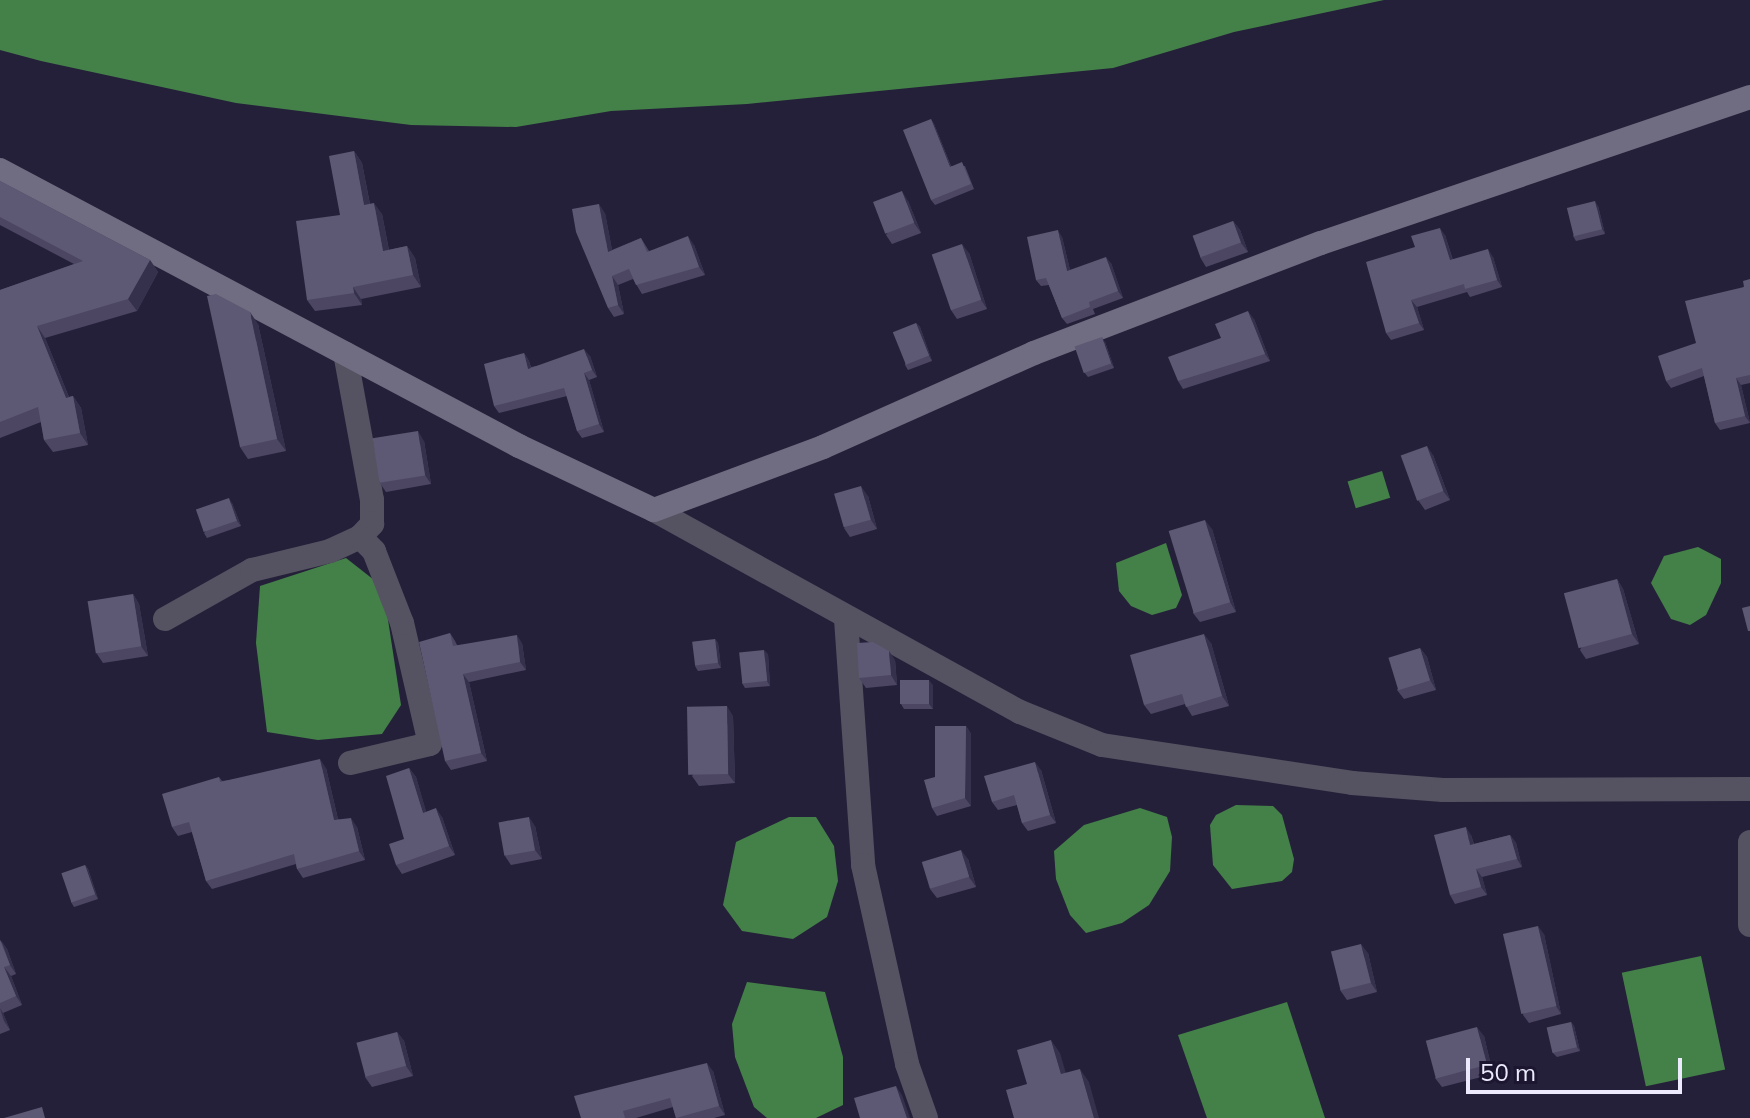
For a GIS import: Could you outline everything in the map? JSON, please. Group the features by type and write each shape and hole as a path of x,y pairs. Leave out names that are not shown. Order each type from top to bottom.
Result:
{"street":[{"path":"654,510 823,447 1034,353 1321,243 1750,97"},
{"path":"0,170 519,446 706,535 846,619 1020,712 1102,745 1352,783 1443,790 1750,789"},
{"path":"165,619 252,570 330,551 360,537 372,524 372,500 345,353"},
{"path":"350,763 430,744 402,623 374,551 360,537"},
{"path":"846,619 863,865 907,1064 926,1118"},
{"path":"1750,842 1750,925"}],"shaded area":[{"path":"0,0 1384,0 1234,32 1113,68 747,104 611,111 516,127 411,125 236,103 41,61 0,50"},
{"path":"1382,471 1390,498 1356,508 1348,482"},
{"path":"1166,543 1182,595 1176,608 1152,615 1131,606 1119,591 1116,563"},
{"path":"1698,547 1721,559 1721,583 1706,615 1690,625 1671,619 1651,583 1664,556"},
{"path":"346,558 383,587 401,705 382,734 318,740 267,732 256,643 260,586"},
{"path":"1236,805 1273,806 1282,815 1294,859 1292,872 1282,881 1232,889 1213,865 1210,825 1216,815"},
{"path":"1140,808 1167,817 1172,837 1170,871 1149,905 1122,923 1086,933 1070,915 1056,879 1054,851 1084,825"},
{"path":"789,817 816,817 834,846 838,881 827,917 793,939 742,931 723,905 736,842"},
{"path":"1701,956 1725,1069 1646,1086 1622,973"},
{"path":"747,982 825,992 843,1057 843,1105 816,1118 767,1118 754,1107 735,1057 732,1024"},
{"path":"1287,1002 1325,1118 1207,1118 1178,1035"}],"building":[{"path":"931,119 950,167 962,162 971,184 931,200 903,130"},
{"path":"354,151 364,205 374,203 383,251 407,246 413,275 353,287 354,293 307,300 296,221 340,215 329,156"},
{"path":"0,181 150,260 128,299 37,326 66,398 73,396 80,433 44,440 38,407 0,422 0,290 83,261 0,217"},
{"path":"902,191 914,223 885,234 873,202"},
{"path":"1595,201 1602,229 1574,236 1567,208"},
{"path":"599,204 608,252 641,238 647,252 688,236 699,267 636,285 629,269 612,276 618,305 608,308 576,232 572,209"},
{"path":"1233,221 1241,243 1200,257 1193,236"},
{"path":"1440,228 1450,260 1488,249 1497,280 1465,289 1464,284 1411,300 1419,323 1386,333 1366,262 1415,247 1411,236"},
{"path":"1058,230 1067,271 1106,257 1118,291 1089,302 1090,307 1062,318 1046,278 1036,280 1027,237"},
{"path":"962,244 981,300 951,310 932,254"},
{"path":"1750,279 1750,375 1736,378 1745,416 1715,423 1702,368 1666,381 1658,356 1696,343 1685,301 1744,287 1743,281"},
{"path":"216,294 250,312 277,439 240,447 207,296"},
{"path":"1248,311 1265,354 1178,381 1168,357 1221,338 1215,324"},
{"path":"916,323 929,355 906,365 893,332"},
{"path":"1102,337 1111,363 1084,373 1075,346"},
{"path":"584,349 592,370 584,373 599,424 577,431 564,388 494,406 484,364 524,353 528,369"},
{"path":"418,431 425,475 380,483 373,438"},
{"path":"1427,446 1443,491 1417,501 1401,456"},
{"path":"861,486 871,520 844,527 834,494"},
{"path":"229,498 237,521 204,532 196,509"},
{"path":"1205,520 1230,602 1194,613 1169,531"},
{"path":"1617,579 1632,634 1579,648 1564,593"},
{"path":"133,594 141,646 96,654 88,601"},
{"path":"1750,606 1750,631 1748,631 1742,608"},
{"path":"450,633 453,646 517,635 520,662 463,674 481,753 445,761 419,642"},
{"path":"1204,634 1222,696 1186,707 1182,694 1144,705 1130,655"},
{"path":"715,639 718,663 695,666 692,642"},
{"path":"873,642 889,651 891,675 859,678 857,643"},
{"path":"1420,648 1430,681 1398,690 1388,658"},
{"path":"764,650 767,681 742,683 739,653"},
{"path":"900,680 929,680 929,704 900,704"},
{"path":"727,706 728,774 688,775 687,707"},
{"path":"935,726 966,726 965,798 932,808 924,780 935,777"},
{"path":"320,759 334,820 351,818 359,851 297,869 294,854 206,881 189,822 172,827 162,794 219,777 220,782"},
{"path":"1035,762 1050,815 1022,823 1014,795 992,802 984,776"},
{"path":"409,768 423,813 436,808 449,846 396,865 389,844 404,839 386,776"},
{"path":"529,817 535,850 504,856 498,822"},
{"path":"1466,827 1470,845 1510,835 1517,859 1476,869 1481,887 1450,895 1434,835"},
{"path":"961,850 969,877 930,889 922,862"},
{"path":"85,865 95,894 71,902 61,873"},
{"path":"1538,926 1556,1006 1521,1014 1503,934"},
{"path":"0,940 10,965 4,967 16,996 0,1003"},
{"path":"1361,944 1371,983 1341,990 1331,951"},
{"path":"1571,1022 1577,1047 1552,1053 1547,1028"},
{"path":"1477,1027 1487,1065 1436,1078 1426,1041"},
{"path":"397,1032 406,1066 365,1077 356,1043"},
{"path":"1051,1040 1061,1074 1080,1069 1094,1118 1014,1118 1006,1090 1027,1084 1017,1050"},
{"path":"707,1063 719,1106 676,1118 670,1098 623,1111 625,1118 581,1118 574,1096"},
{"path":"896,1086 907,1118 860,1118 854,1098"},
{"path":"42,1107 45,1118 4,1118"}]}
